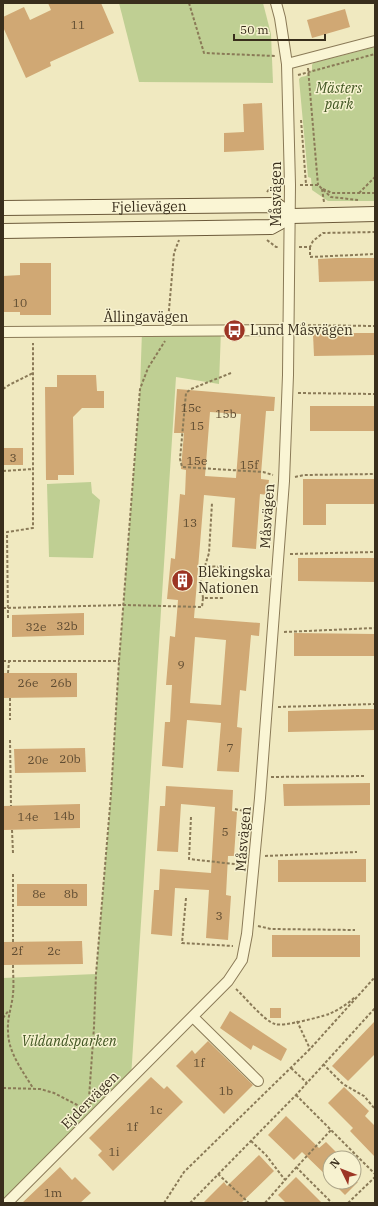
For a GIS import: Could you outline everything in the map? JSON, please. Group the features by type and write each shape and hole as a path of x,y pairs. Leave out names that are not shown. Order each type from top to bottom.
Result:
{"main road":[{"name":"Fjelievägen","path":"3,208 276,205 291,216"},
{"name":"Fjelievägen","path":"3,231 271,227 291,216 375,214"}],"street":[{"name":"Måsvägen","path":"193,1017 228,981 242,960 245,947 256,856 279,554 288,393 289,246 291,216 288,78 287,60 276,3"},
{"path":"287,60 307,58 375,42"},
{"name":"Ällingavägen","path":"3,332 167,331 289,328"},
{"path":"193,1017 258,1081"},
{"name":"Ejdervägen","path":"7,1203 193,1017"}],"path":[{"path":"189,3 204,53 287,60"},
{"path":"288,78 375,54"},
{"path":"307,58 318,185"},
{"path":"300,114 306,184 318,185 331,197 365,201"},
{"path":"359,193 375,177"},
{"path":"322,188 332,193 375,193"},
{"path":"375,232 323,233 313,241 310,247 310,257 375,254"},
{"path":"262,238 270,241 276,247 310,247"},
{"path":"95,1114 89,1098 96,974 111,794 140,389 148,368 165,342 174,253 180,240"},
{"path":"289,328 375,326"},
{"path":"8,618 7,532 34,528 33,332"},
{"path":"3,390 9,385 33,373"},
{"path":"231,373 191,389 186,393 180,459 182,467 263,472 284,478 304,475 375,474"},
{"path":"288,393 375,394"},
{"path":"3,471 33,469"},
{"path":"3,608 124,605 202,607 203,598 201,581 209,553 212,503"},
{"path":"279,554 375,552"},
{"path":"3,559 8,559"},
{"path":"205,566 224,567"},
{"path":"203,598 223,598"},
{"path":"272,632 375,628"},
{"path":"3,661 120,661"},
{"path":"8,661 8,673"},
{"path":"10,698 10,720"},
{"path":"267,707 375,704"},
{"path":"10,740 11,806"},
{"path":"262,777 364,776"},
{"path":"190,817 189,859 254,867"},
{"path":"12,830 13,853"},
{"path":"256,856 357,852"},
{"path":"13,872 13,942"},
{"path":"186,898 182,943 245,947"},
{"path":"248,924 271,929 355,930"},
{"path":"13,965 13,994 8,1031 11,1047 18,1064 33,1088"},
{"path":"228,981 273,1024 287,1025 330,1014 351,1002 375,977"},
{"path":"164,1203 184,1172 310,1049 375,977"},
{"path":"190,1203 296,1095 375,1008"},
{"path":"3,1018 10,1009"},
{"path":"297,1022 310,1049"},
{"path":"323,1064 343,1084 364,1096 375,1109"},
{"path":"291,1068 307,1083"},
{"path":"3,1088 40,1089 54,1093 95,1114"},
{"path":"296,1095 375,1176 348,1203"},
{"path":"265,1203 331,1130"},
{"path":"251,1141 266,1156 285,1180"},
{"path":"296,1167 332,1203"},
{"path":"218,1174 249,1203"}],"green space":[{"path":"119,3 263,3 271,34 273,83 139,82"},
{"name":"Mästers park","path":"375,47 375,201 328,201 312,190 311,178 308,177 299,79 306,76 312,70 313,63"},
{"name":"Vildandsparken","path":"221,330 219,384 176,377 131,1078 3,1203 3,978 96,974 111,794 119,661 140,389 142,331"},
{"path":"91,482 92,493 100,500 93,558 49,557 47,484"}],"building":[{"path":"48,3 101,3 114,33 50,62 51,66 26,78 3,27 3,17 24,7 30,20 51,10"},
{"path":"345,9 350,27 312,38 307,20"},
{"path":"262,103 264,150 224,152 224,133 244,132 243,104"},
{"path":"375,258 375,281 319,282 318,259"},
{"path":"20,263 51,263 51,315 20,315 20,312 3,312 3,276 20,275"},
{"path":"375,333 375,355 314,356 313,334"},
{"path":"57,375 96,375 97,391 104,391 104,408 82,408 73,417 74,475 58,475 58,480 46,480 45,387 57,387"},
{"path":"177,389 275,397 274,411 266,411 261,479 269,480 267,495 260,494 256,549 232,547 235,498 204,495 194,618 260,623 259,636 251,635 246,691 240,690 237,727 242,728 239,772 217,771 221,723 187,720 183,768 162,766 165,722 170,722 172,685 166,685 170,636 175,637 178,600 167,599 171,558 175,559 180,494 185,495 186,470 181,469 184,433 174,433","holes":["210,412 241,414 236,478 205,476","195,637 226,640 221,705 190,703"]},
{"path":"310,406 375,406 375,431 310,431"},
{"path":"3,448 23,448 23,465 3,465"},
{"path":"303,479 375,479 375,504 326,504 326,525 303,525"},
{"path":"298,558 375,558 375,582 298,581"},
{"path":"84,613 84,635 12,637 12,615"},
{"path":"294,633 375,634 375,656 294,656"},
{"path":"3,673 77,673 77,697 3,698"},
{"path":"375,709 375,730 288,732 288,711"},
{"path":"85,748 86,772 15,773 14,749"},
{"path":"370,783 370,805 284,806 283,784"},
{"path":"166,786 233,790 232,811 237,812 234,856 228,856 226,895 231,896 228,940 206,938 209,890 175,888 172,936 151,934 154,890 159,890 160,869 211,873 215,807 181,804 178,852 157,851 160,806 165,806"},
{"path":"80,804 80,828 3,830 3,806"},
{"path":"366,859 366,882 278,882 278,860"},
{"path":"17,884 87,884 87,906 17,906"},
{"path":"272,935 360,935 360,957 272,957"},
{"path":"82,941 83,964 3,965 3,942"},
{"path":"270,1008 281,1008 281,1018 270,1018"},
{"path":"230,1011 287,1049 281,1061 253,1045 251,1050 220,1028"},
{"path":"375,1021 375,1054 348,1081 332,1066"},
{"path":"208,1041 253,1085 224,1114 176,1066 192,1050 195,1054"},
{"path":"151,1077 164,1089 167,1086 183,1102 113,1171 98,1155 102,1151 89,1138"},
{"path":"344,1087 369,1111 365,1116 375,1126 375,1157 350,1131 353,1128 328,1103"},
{"path":"286,1116 319,1148 326,1142 334,1150 322,1150 322,1171 302,1152 294,1160 268,1135"},
{"path":"259,1155 274,1171 241,1203 203,1203 224,1182 227,1186"},
{"path":"60,1167 72,1180 75,1177 91,1193 80,1203 22,1203"},
{"path":"296,1177 322,1203 286,1203 278,1195"},
{"path":"340,1190 350,1190 345,1195"}],"place":[{"name":"Lund Måsvägen","path":"234,330"},
{"name":"Blekingska Nationen","path":"183,580"}]}
